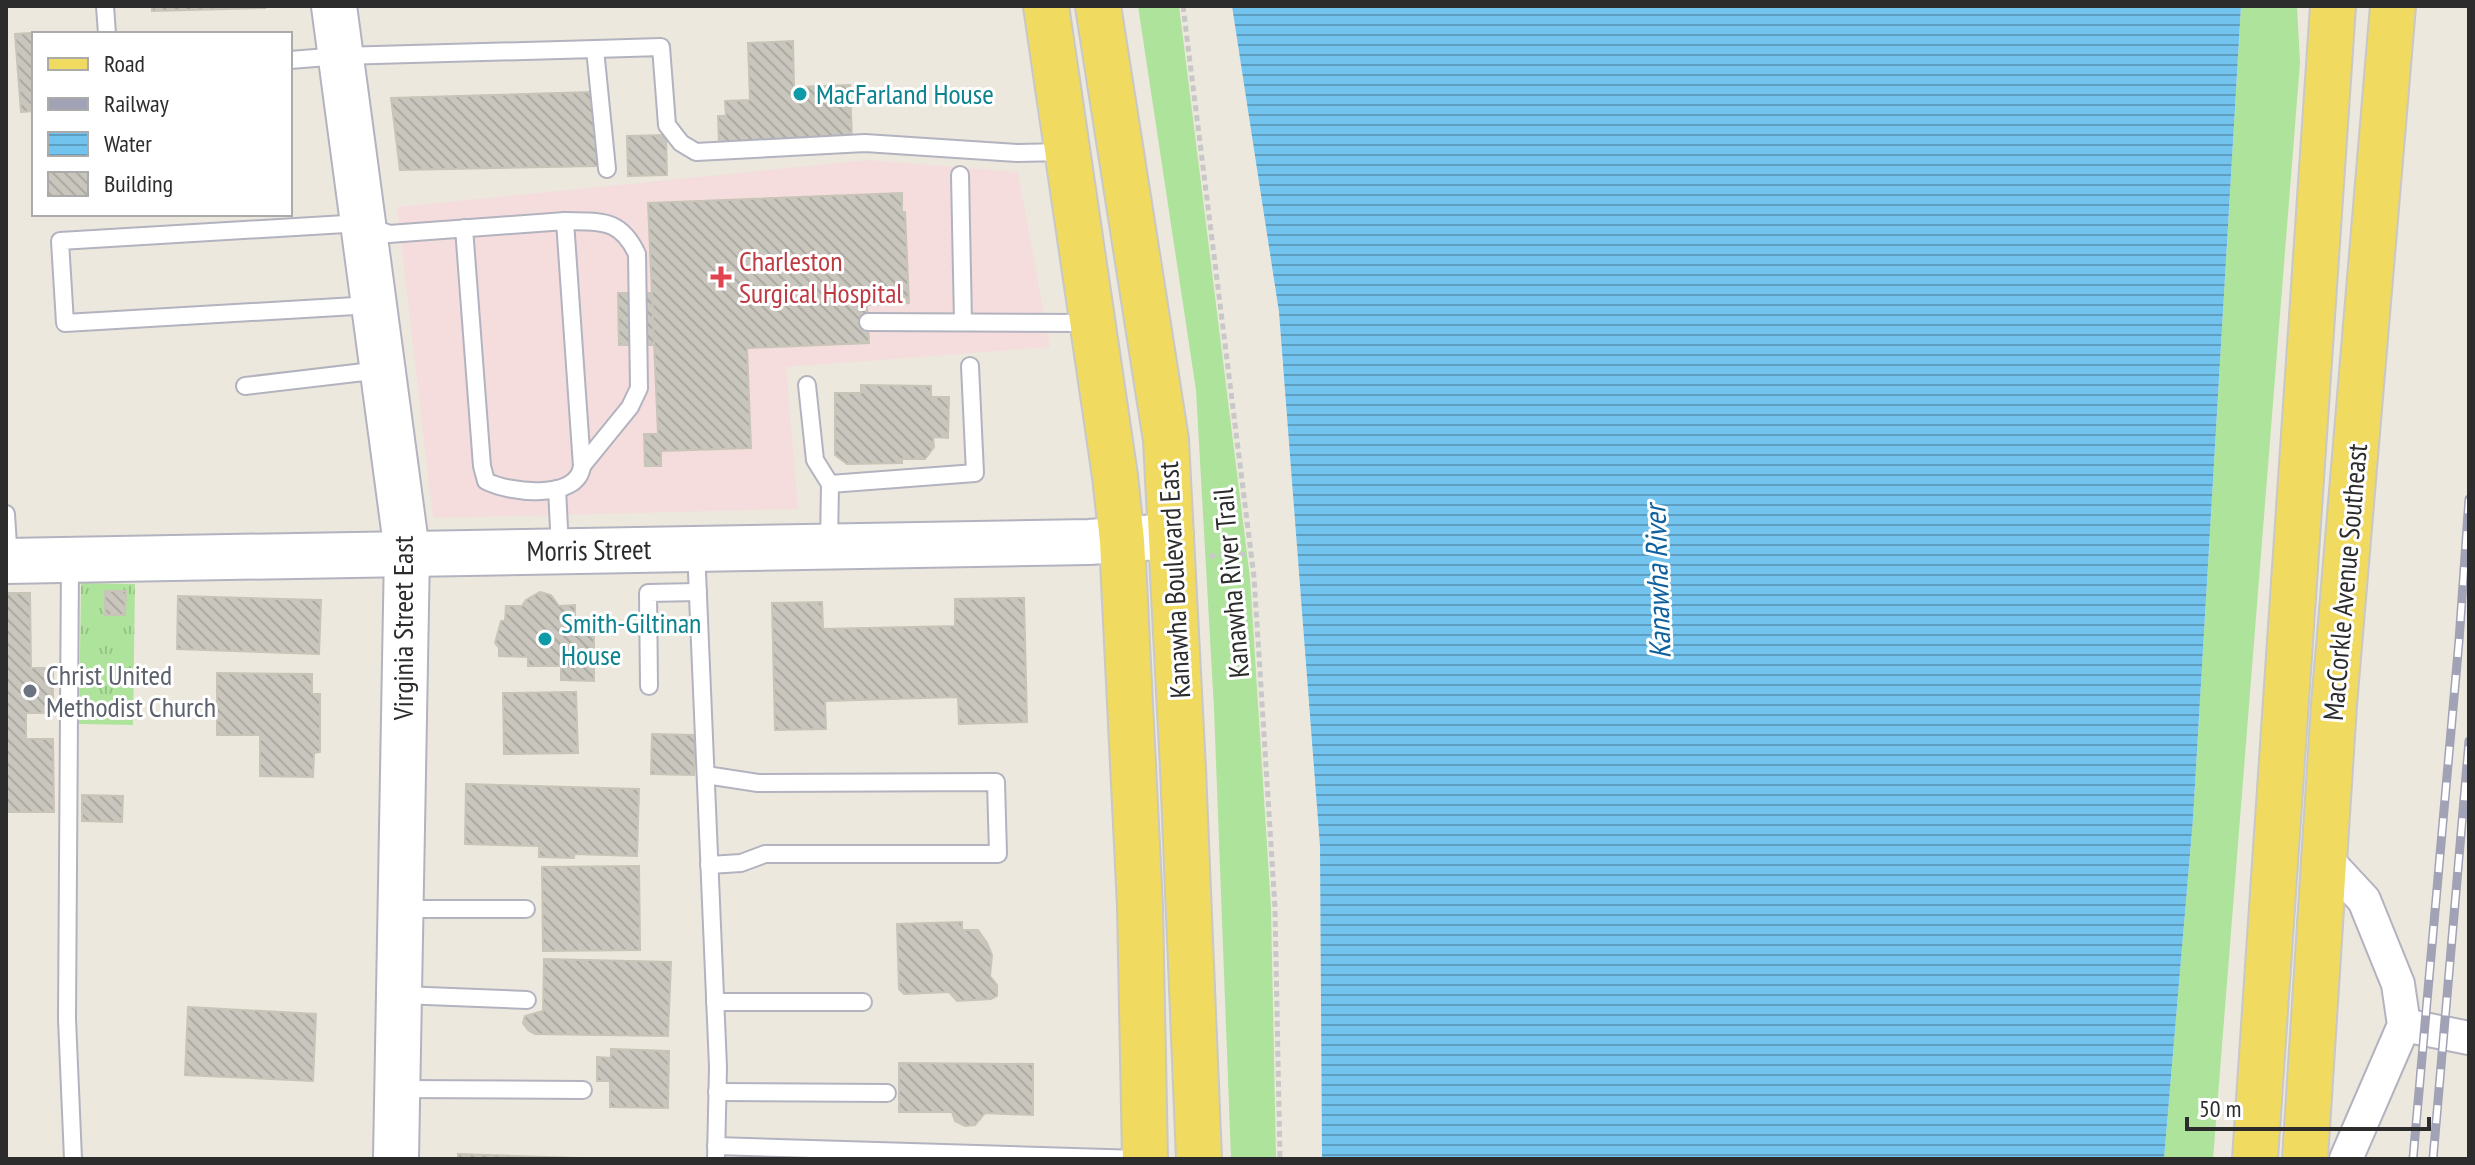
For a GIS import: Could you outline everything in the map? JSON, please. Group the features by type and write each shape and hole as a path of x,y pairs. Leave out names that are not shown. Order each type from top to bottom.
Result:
{"main road":[{"name":"Virginia Street East","path":"334,6 407,552 396,1159"},
{"name":"Kanawha Boulevard East","path":"1046,6 1122,541 1140,906 1142,1159"},
{"name":"Kanawha Boulevard East","path":"1098,6 1184,546 1199,1159"},
{"name":"MacCorkle Avenue Southeast","path":"2255,1159 2333,6"},
{"name":"MacCorkle Avenue Southeast","path":"2305,1159 2334,705 2393,6"},
{"name":"Morris Street","path":"7,561 1122,541 1184,546"}],"street":[{"path":"2324,857 2364,900 2398,984 2404,1025 2346,1159"},
{"path":"2404,1025 2469,1038"}],"lane":[{"path":"105,6 107,32"},
{"path":"292,60 661,47 667,125 681,143 696,152 865,143 1017,153 1067,152"},
{"path":"595,49 607,169"},
{"path":"960,175 963,322"},
{"path":"464,228 482,466 486,481 510,490 557,489 576,482 581,476 582,466 565,221"},
{"path":"374,305 65,323 60,241 362,223 389,234 565,221 605,222 629,237 637,254 639,388 630,407 582,466"},
{"path":"868,322 1092,323"},
{"path":"830,484 975,473 970,366"},
{"path":"245,386 382,369"},
{"path":"807,385 815,460 830,484 829,546"},
{"path":"557,489 560,550"},
{"path":"6,514 7,561"},
{"path":"696,548 715,1002 716,1152 1142,1159"},
{"path":"70,559 67,1019 73,1159"},
{"path":"649,686 648,593 698,592"},
{"path":"706,775 758,783 996,782 998,854 765,854 741,863 709,865"},
{"path":"401,909 526,909"},
{"path":"399,995 527,1000"},
{"path":"715,1002 863,1002"},
{"path":"397,1089 583,1090"},
{"path":"717,1092 887,1093"}],"path":[{"name":"Kanawha River Trail","path":"1183,6 1251,554 1275,908 1280,1159"},
{"path":"1184,546 1251,554"}],"shaded area":[{"name":"Charleston Surgical Hospital","path":"868,160 1018,172 1050,347 786,367 798,509 433,518 397,207"}],"green space":[{"path":"1138,6 1179,6 1250,578 1271,908 1276,1159 1231,1159 1214,709 1196,390"},
{"path":"2241,6 2297,6 2300,63 2213,1159 2164,1159 2193,819"},
{"path":"81,583 135,584 133,725 79,724"}],"water":[{"name":"Kanawha River","path":"1232,6 2241,6 2193,819 2164,1159 1322,1159 1320,846 1279,312"}],"building":[{"path":"152,6 265,6 265,8 152,11"},
{"path":"32,33 32,111 21,112 15,34"},
{"name":"MacFarland House","path":"793,41 794,87 850,85 852,140 719,145 718,116 726,116 725,101 750,100 748,43"},
{"path":"591,92 599,166 400,170 391,98"},
{"path":"666,135 667,175 628,176 627,136"},
{"path":"902,193 909,303 867,305 869,343 747,348 751,448 661,451 661,466 645,466 644,434 658,434 648,203"},
{"path":"618,293 652,293 654,345 619,345"},
{"path":"861,385 931,386 931,397 949,397 948,438 933,437 934,447 925,459 902,459 902,463 847,464 835,455 835,393 861,393"},
{"path":"105,591 126,591 125,615 105,615"},
{"name":"Smith-Giltinan House","path":"540,592 551,595 559,606 575,605 575,627 594,627 594,681 561,680 561,666 528,666 528,657 499,656 495,643 501,621 505,621 506,606 522,606"},
{"name":"Christ United Methodist Church","path":"6,593 30,593 31,668 53,668 53,713 26,713 26,739 53,739 54,812 6,812"},
{"path":"178,596 321,600 319,654 177,649"},
{"path":"1024,598 1027,722 959,724 958,697 825,701 826,729 775,730 772,603 822,602 823,629 955,626 955,599"},
{"path":"217,673 312,674 312,694 320,694 320,752 314,753 313,777 260,776 260,735 217,735"},
{"path":"576,692 578,753 504,754 503,693"},
{"path":"652,734 695,735 694,775 651,774"},
{"path":"466,784 639,789 637,856 574,854 574,858 539,857 539,846 465,844"},
{"path":"82,795 123,796 122,822 82,821"},
{"path":"639,866 640,950 543,951 542,867"},
{"path":"962,922 962,930 978,930 987,943 992,955 990,976 997,985 997,996 957,1001 949,992 904,994 899,989 897,924"},
{"path":"544,959 671,962 668,1036 535,1034 528,1030 523,1023 525,1016 543,1011"},
{"path":"188,1007 316,1014 313,1081 185,1075"},
{"path":"611,1049 669,1051 668,1108 610,1107 610,1081 597,1081 597,1057 611,1058"},
{"path":"899,1063 1033,1064 1033,1115 985,1113 975,1125 965,1126 955,1121 952,1112 899,1112"},
{"path":"458,1154 610,1159 458,1159"}],"railway":[{"path":"2413,1159 2469,499"},
{"path":"2433,1159 2469,741"}],"place":[{"name":"MacFarland House","path":"800,94"},
{"name":"Charleston Surgical Hospital","path":"721,277"},
{"name":"Smith-Giltinan House","path":"545,639"},
{"name":"Christ United Methodist Church","path":"30,691"}]}
